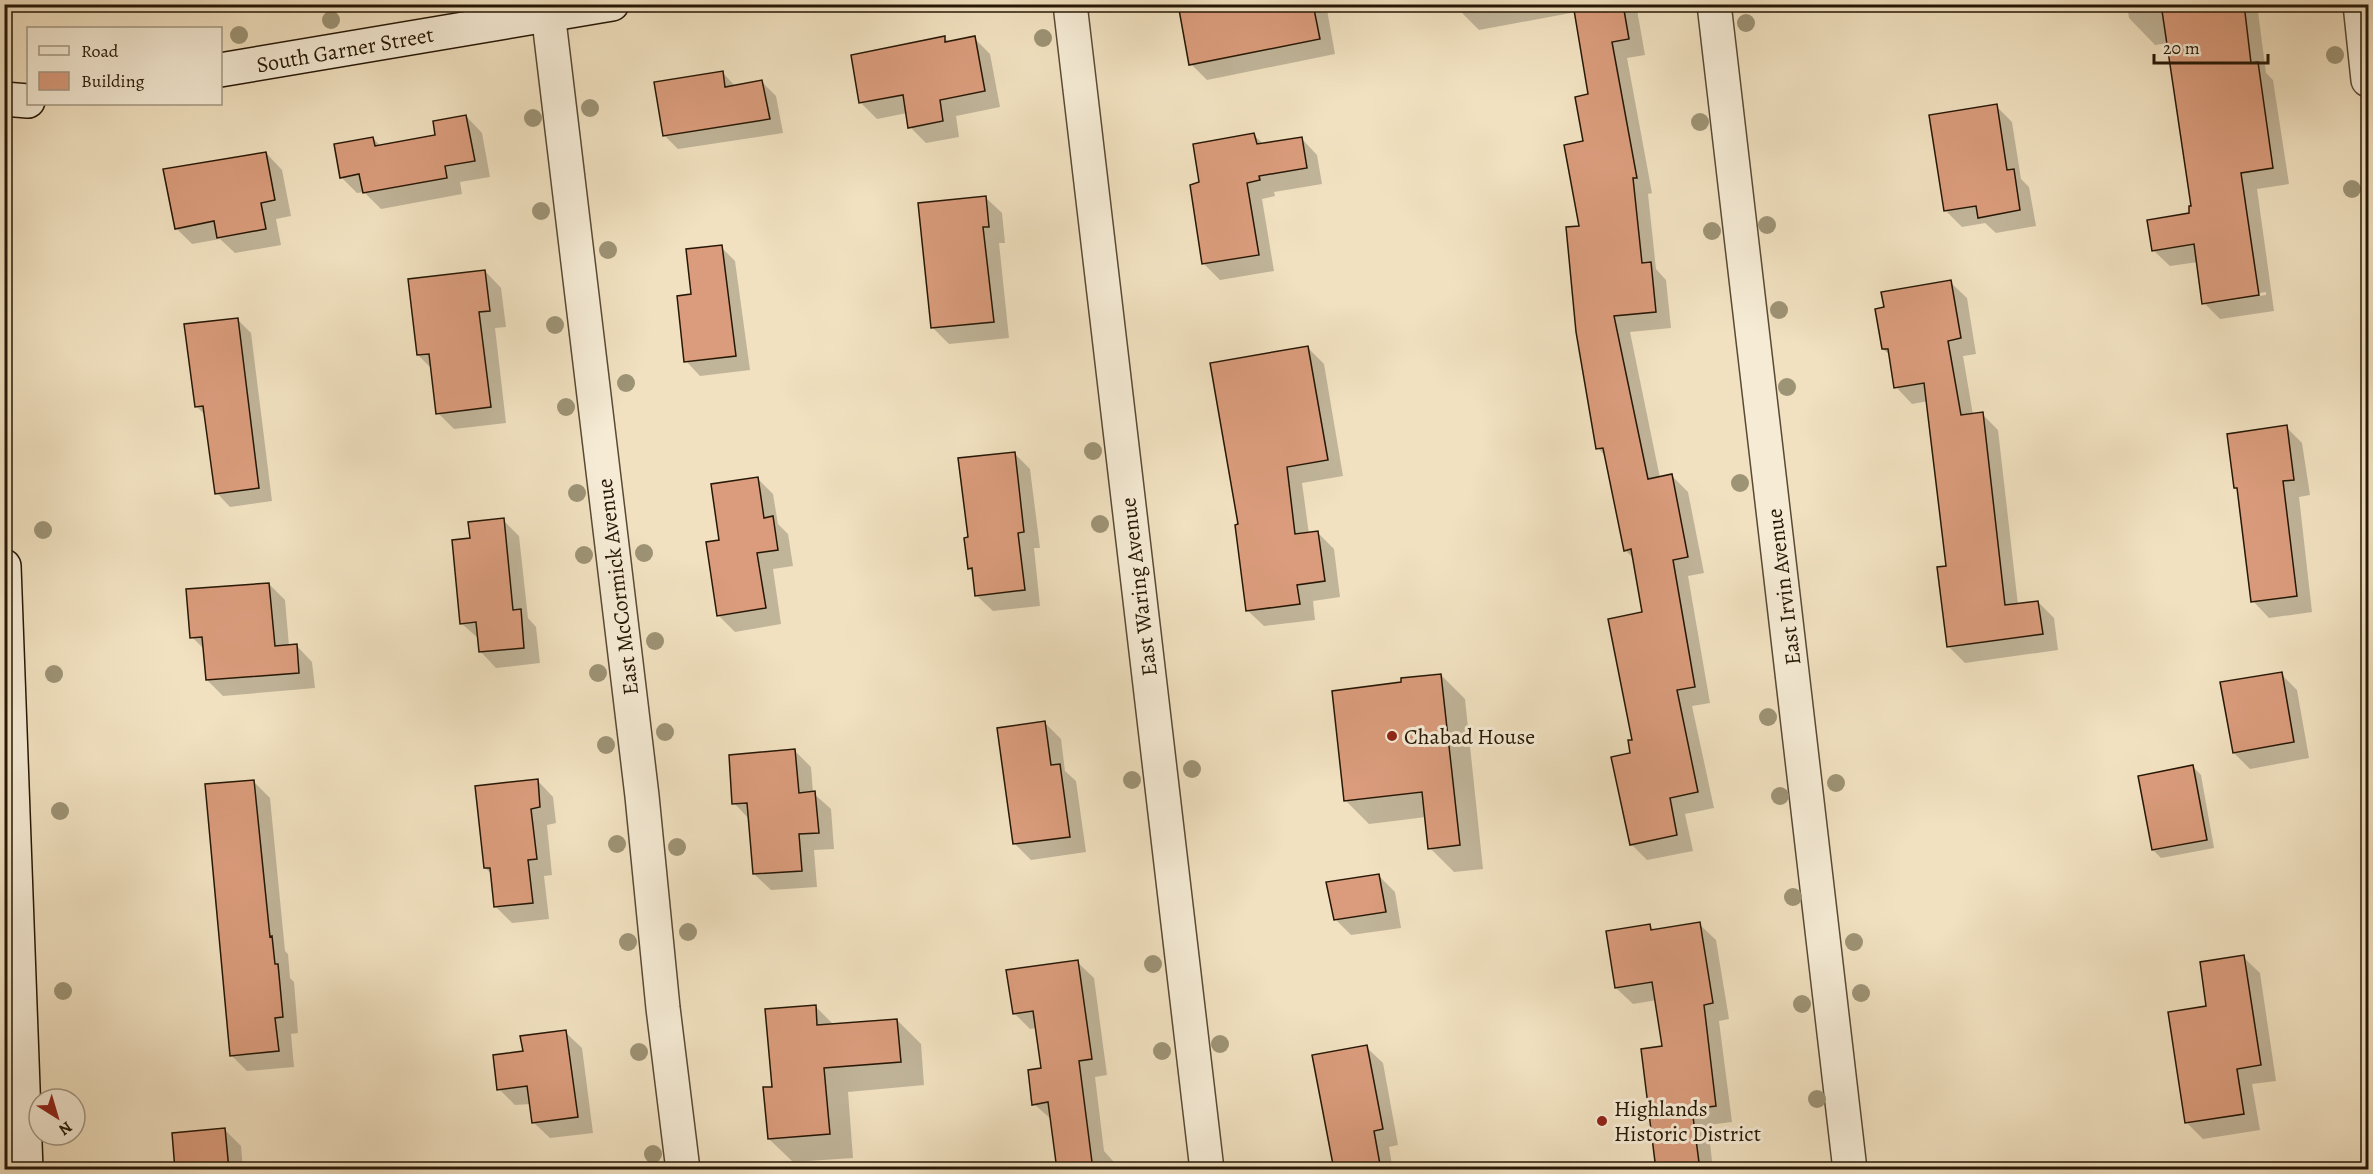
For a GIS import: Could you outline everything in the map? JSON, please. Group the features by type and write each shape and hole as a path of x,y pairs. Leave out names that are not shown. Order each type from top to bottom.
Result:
{"street":[{"name":"South Garner Street","path":"222,70 548,10 612,4"},
{"name":"East Waring Avenue","path":"1070,4 1207,1170"},
{"name":"East Irvin Avenue","path":"1714,4 1850,1170"},
{"path":"2360,4 2368,80"},
{"name":"East McCormick Avenue","path":"548,10 640,784 663,1008 683,1170"},
{"path":"4,99 27,101"},
{"path":"4,566 26,1170"}],"building":[{"path":"1178,4 1313,4 1320,39 1189,65"},
{"path":"1573,4 1623,4 1629,39 1612,42 1637,178 1633,178 1642,263 1651,262 1656,312 1614,316 1648,479 1672,474 1688,557 1673,560 1695,687 1677,690 1698,792 1670,798 1677,835 1630,845 1611,757 1630,753 1628,740 1632,740 1608,619 1642,612 1631,549 1624,551 1603,448 1596,449 1576,332 1566,227 1579,226 1564,145 1583,141 1575,97 1588,94"},
{"path":"2161,4 2244,4 2251,63 2258,62 2273,168 2241,173 2259,295 2202,304 2194,244 2152,251 2147,220 2189,213 2189,206 2191,206"},
{"path":"945,36 945,42 975,36 985,91 940,100 943,121 908,128 903,95 859,103 851,55"},
{"path":"723,71 725,87 762,80 770,119 663,136 654,82"},
{"path":"1997,104 2007,170 2014,169 2020,210 1978,218 1976,206 1944,211 1929,115"},
{"path":"466,115 475,161 445,166 447,178 363,193 359,174 340,178 334,144 373,137 375,146 435,135 433,121"},
{"path":"1254,133 1257,144 1302,137 1307,168 1259,176 1260,180 1247,183 1259,255 1202,264 1190,185 1199,182 1193,144"},
{"path":"266,152 275,200 261,203 266,229 217,238 214,221 175,229 163,169"},
{"path":"986,196 989,227 983,227 994,322 931,328 918,203"},
{"path":"722,245 736,356 684,362 677,296 691,294 686,249"},
{"path":"485,270 490,311 479,312 491,407 436,414 429,354 417,355 408,279"},
{"path":"1951,280 1961,338 1948,341 1961,415 1983,412 2005,605 2038,601 2043,634 1947,647 1937,567 1946,566 1924,383 1894,388 1888,349 1882,349 1875,309 1884,307 1881,292"},
{"path":"238,318 259,488 215,494 203,406 195,407 184,324"},
{"path":"1308,346 1328,460 1287,467 1295,534 1318,531 1325,581 1297,585 1300,604 1246,611 1235,525 1238,524 1210,363"},
{"path":"2287,425 2294,480 2283,481 2297,596 2251,602 2237,488 2234,488 2227,434"},
{"path":"1015,452 1024,532 1018,533 1025,590 975,596 972,568 968,569 964,538 968,537 958,458"},
{"path":"758,477 764,518 773,516 778,550 757,553 766,608 717,616 706,542 719,540 711,484"},
{"path":"504,518 513,610 521,609 524,648 479,652 476,622 460,624 452,540 470,538 468,522"},
{"path":"269,583 275,646 297,644 299,673 206,680 202,637 190,638 186,589"},
{"path":"2282,672 2294,742 2233,753 2220,682"},
{"name":"Chabad House","path":"1441,674 1460,845 1428,849 1422,792 1344,801 1332,691 1401,682 1401,678"},
{"path":"1045,721 1051,765 1060,764 1070,837 1013,844 997,728"},
{"path":"795,749 799,793 815,791 819,833 799,834 802,871 753,874 747,803 732,804 729,755"},
{"path":"2193,765 2207,840 2152,850 2138,776"},
{"path":"538,779 540,807 531,809 537,859 528,860 533,903 494,907 490,868 484,868 475,786"},
{"path":"254,780 270,937 272,936 275,964 278,964 283,1017 275,1018 279,1051 230,1056 205,784"},
{"path":"1379,874 1386,912 1334,920 1326,882"},
{"path":"1700,922 1713,1003 1704,1005 1716,1106 1692,1109 1700,1170 1656,1170 1641,1049 1662,1046 1652,982 1615,988 1606,931 1650,924 1651,930"},
{"path":"2244,955 2261,1065 2237,1069 2244,1114 2185,1123 2168,1012 2206,1006 2200,962"},
{"path":"1078,960 1092,1059 1079,1061 1093,1170 1057,1170 1048,1102 1032,1105 1028,1070 1041,1068 1033,1011 1013,1014 1006,970"},
{"path":"816,1005 817,1025 897,1019 901,1062 824,1068 830,1134 768,1139 763,1087 772,1087 765,1009"},
{"path":"566,1030 578,1117 532,1123 527,1086 497,1090 493,1055 523,1051 520,1036"},
{"path":"1367,1045 1383,1129 1374,1131 1381,1170 1334,1170 1312,1055"},
{"path":"225,1128 229,1170 175,1170 172,1133"}],"place":[{"name":"Chabad House","path":"1392,736"},
{"name":"Highlands Historic District","path":"1602,1121"}]}
